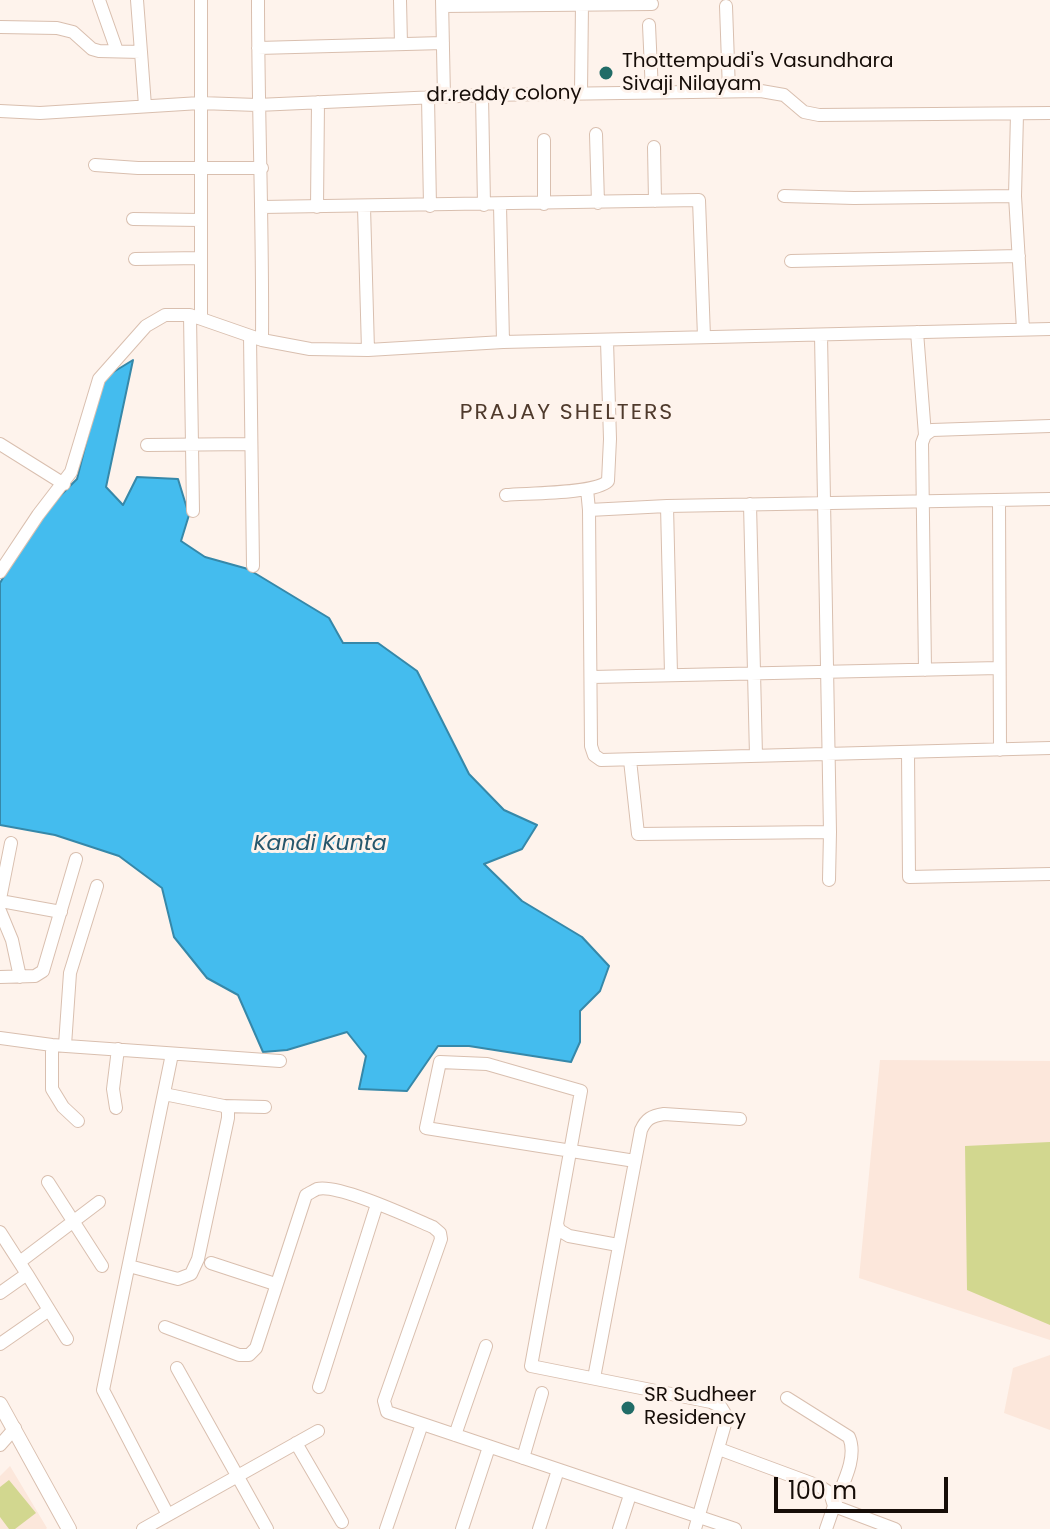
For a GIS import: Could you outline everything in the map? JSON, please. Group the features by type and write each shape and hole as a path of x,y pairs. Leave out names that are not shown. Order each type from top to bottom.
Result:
{"street":[{"path":"99,0 117,51"},
{"path":"137,0 145,106"},
{"path":"193,511 195,316 200,258 201,0"},
{"path":"253,566 251,444 262,207 257,105 258,0"},
{"path":"400,0 401,44"},
{"path":"444,97 442,3 652,4"},
{"path":"581,93 582,3"},
{"path":"726,6 729,91"},
{"path":"649,25 652,92"},
{"path":"0,27 57,28 73,32 92,49 141,52"},
{"path":"258,48 443,43"},
{"name":"dr.reddy colony","path":"0,111 40,113 200,103 257,105 482,95 761,91 784,95 804,112 819,115 1050,113"},
{"path":"482,95 484,205"},
{"path":"428,97 430,206"},
{"path":"317,207 318,102"},
{"path":"1017,114 1015,196 1023,329"},
{"path":"596,134 598,203"},
{"path":"544,140 544,204"},
{"path":"654,147 655,201"},
{"path":"95,165 262,168"},
{"path":"784,196 1015,196"},
{"path":"262,207 699,200 704,337"},
{"path":"500,205 503,342"},
{"path":"364,207 368,350"},
{"path":"133,219 200,220"},
{"path":"791,261 1019,256"},
{"path":"135,259 200,258"},
{"path":"0,572 38,515 64,484 76,461 94,392 107,369 146,326 165,315 195,316 256,338 310,349 368,350 503,342 1050,329"},
{"path":"917,332 925,435 922,443 925,670"},
{"path":"821,335 829,673 829,880"},
{"path":"506,495 587,489 603,486 610,476 607,341"},
{"path":"925,435 932,430 1050,426"},
{"path":"0,444 64,484"},
{"path":"147,445 251,444"},
{"path":"587,489 591,746 594,755 601,760 1050,748"},
{"path":"589,510 1050,499"},
{"path":"999,500 1000,750"},
{"path":"750,504 756,756"},
{"path":"667,506 671,674"},
{"path":"592,677 999,668"},
{"path":"908,753 909,877 1050,874"},
{"path":"630,760 638,834 830,832"},
{"path":"11,843 0,900 61,912"},
{"path":"0,977 35,976 43,971 76,859"},
{"path":"78,1121 63,1107 52,1089 70,973 97,886"},
{"path":"0,911 12,940 20,977"},
{"path":"0,1038 280,1061"},
{"path":"116,1108 113,1089 118,1049"},
{"path":"168,1515 103,1390 172,1054"},
{"path":"635,1161 569,1151 426,1128 440,1062 487,1064 581,1091 569,1151 531,1366 711,1402 721,1407 727,1417 719,1449 694,1521 685,1529"},
{"path":"164,1094 224,1106 265,1107"},
{"path":"129,1266 178,1279 191,1274 198,1259 228,1118 228,1110 224,1106"},
{"path":"594,1378 645,1121 654,1115 664,1114 740,1119"},
{"path":"48,1182 102,1266"},
{"path":"165,1327 239,1355 249,1355 256,1348 306,1195 326,1188 377,1204 433,1227 440,1233 441,1239 384,1401 385,1408 392,1415 630,1495 694,1521 735,1529"},
{"path":"21,1261 99,1202"},
{"path":"319,1387 377,1204"},
{"path":"557,1224 559,1230 569,1236 618,1245"},
{"path":"0,1232 21,1261 67,1339"},
{"path":"211,1263 275,1284"},
{"path":"0,1293 27,1274"},
{"path":"0,1344 49,1310"},
{"path":"455,1435 486,1346"},
{"path":"177,1368 267,1529"},
{"path":"523,1458 542,1393"},
{"path":"787,1398 849,1437 853,1447 826,1529"},
{"path":"0,1404 69,1529"},
{"path":"386,1529 422,1424"},
{"path":"0,1445 15,1428"},
{"path":"143,1529 318,1431"},
{"path":"296,1443 342,1522"},
{"path":"462,1529 489,1447"},
{"path":"719,1449 819,1486 830,1493 834,1506"},
{"path":"539,1529 558,1470"},
{"path":"619,1529 630,1495"},
{"path":"834,1506 895,1529"}],"shaded area":[{"path":"880,1060 1050,1061 1050,1340 859,1278"},
{"path":"1050,1355 1050,1430 1004,1413 1013,1368"},
{"path":"10,1466 46,1529 0,1529 0,1476"}],"green space":[{"path":"1050,1142 1050,1325 967,1290 965,1146"},
{"path":"9,1480 36,1513 15,1529 9,1529 0,1517 0,1487"}],"water":[{"name":"Kandi Kunta","path":"133,360 106,487 123,505 137,477 178,479 189,515 181,541 205,557 248,569 329,618 343,643 378,643 417,671 469,774 504,810 537,825 522,849 484,864 522,901 582,937 609,966 600,991 580,1011 580,1042 571,1062 469,1046 438,1046 407,1091 359,1089 366,1056 347,1032 287,1050 263,1052 238,995 207,978 174,937 162,888 119,856 55,835 0,825 0,583 38,518 77,479 102,379"}],"place":[{"name":"Thottempudi's Vasundhara Sivaji Nilayam","path":"606,73"},
{"name":"SR Sudheer Residency","path":"628,1408"}],"district":[{"name":"PRAJAY SHELTERS","path":"567,413"}]}
